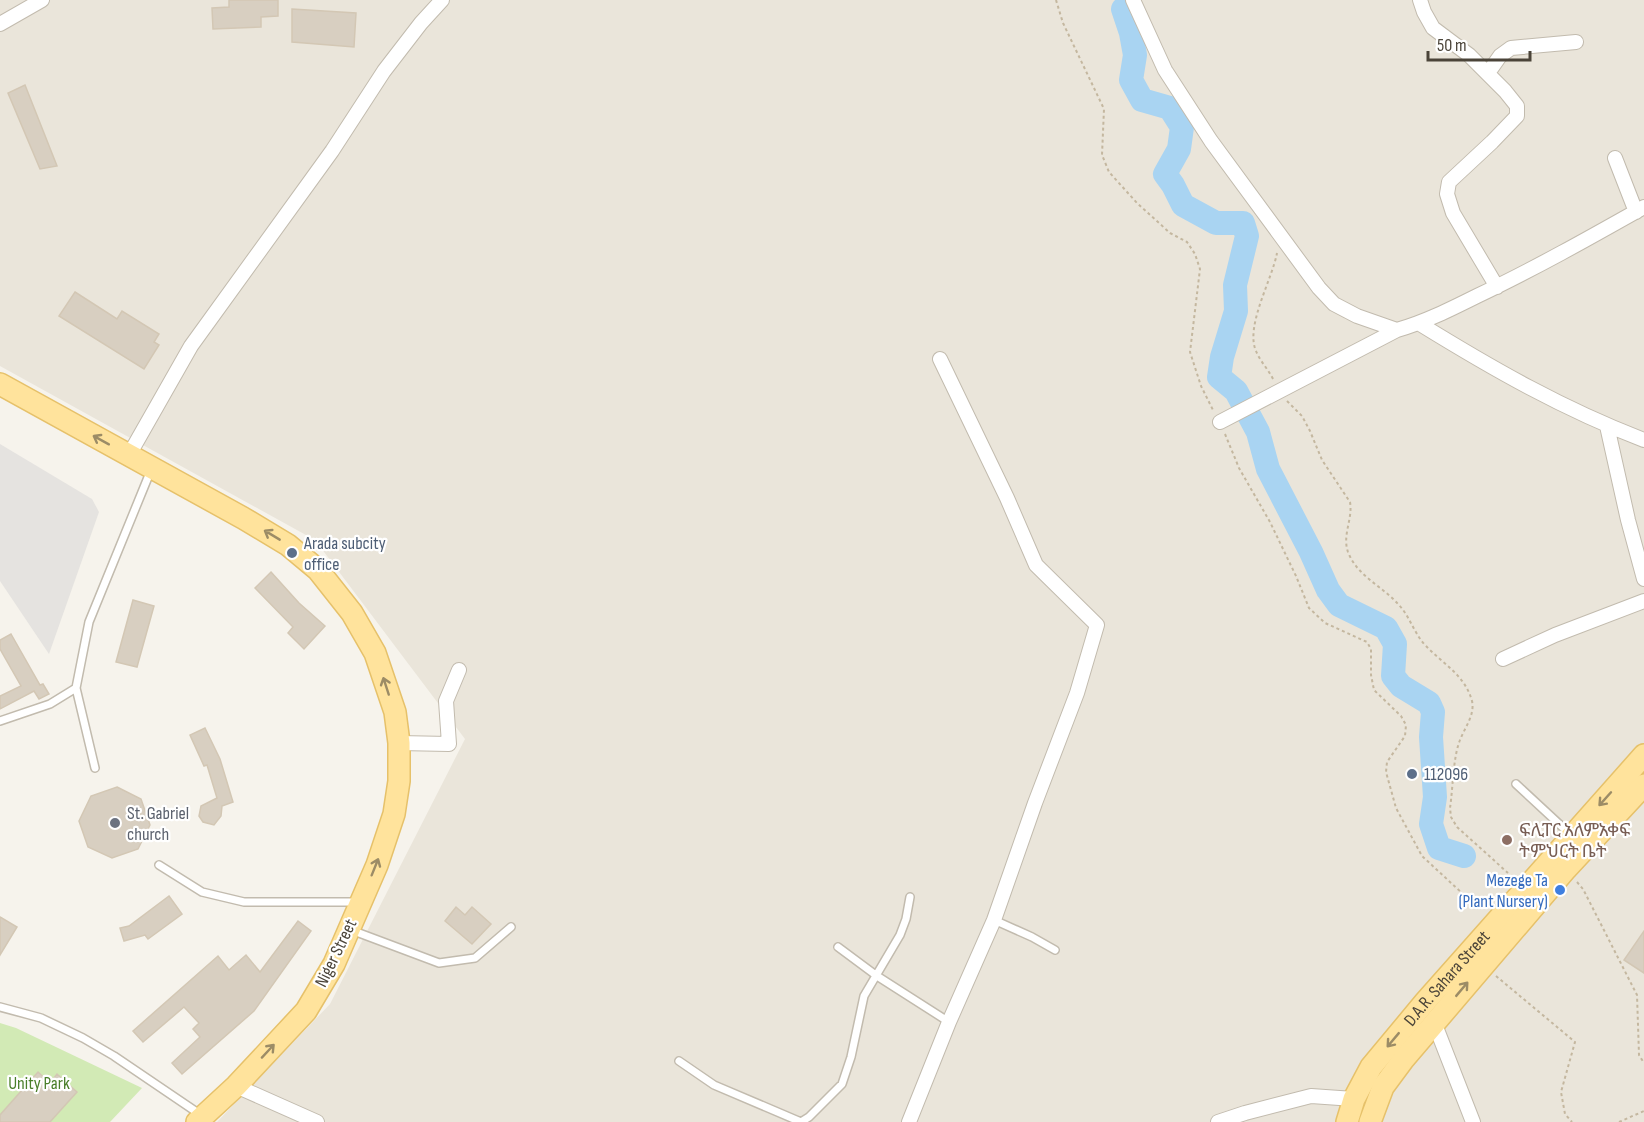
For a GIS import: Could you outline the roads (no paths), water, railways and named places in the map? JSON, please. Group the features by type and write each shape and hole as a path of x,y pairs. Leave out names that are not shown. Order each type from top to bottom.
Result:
{"main road":[{"name":"Niger Street","path":"0,384 288,545 318,570 352,613 375,653 395,712 399,743 399,781 394,814 376,865 333,964 306,1011 236,1086 200,1119"},
{"name":"D.A.R. Sahara Street","path":"1347,1122 1354,1099 1377,1059 1644,755"},
{"name":"D.A.R. Sahara Street","path":"1370,1122 1383,1087 1403,1060 1566,868 1644,785"}],"street":[{"path":"0,24 23,5 42,0"},
{"path":"129,455 191,346 332,151 384,71 442,0"},
{"path":"1420,0 1434,28 1469,55 1517,106 1517,116 1449,182 1447,194 1454,213 1497,287"},
{"path":"1136,1 1165,70 1211,141 1319,288 1334,304 1357,316 1397,330"},
{"path":"1488,74 1500,56 1511,48 1576,42"},
{"path":"1220,422 1397,330 1420,324 1497,287 1640,210 1615,158"},
{"path":"1420,324 1544,396 1607,426 1644,440"},
{"path":"909,1122 949,1022 994,920 1077,693 1096,625 1036,565 1007,498 940,359"},
{"path":"1607,426 1644,579"},
{"path":"1503,659 1555,635 1644,601"},
{"path":"399,743 449,744 446,702 459,670"},
{"path":"1434,1022 1473,1122"},
{"path":"236,1086 313,1121"},
{"path":"1218,1122 1311,1096 1354,1099"}],"lane":[{"path":"95,768 76,688 89,622 152,468"},
{"path":"0,721 50,704 76,688"},
{"path":"1515,784 1572,836"},
{"path":"159,865 202,892 244,902 360,902"},
{"path":"679,1061 714,1085 801,1122 842,1084 852,1057 864,996 900,935 910,897"},
{"path":"994,920 1055,950"},
{"path":"349,929 439,963 475,958 511,927"},
{"path":"838,947 877,976 949,1022"},
{"path":"0,1007 41,1018 83,1038 114,1056 200,1119"}],"waterway":[{"path":"1123,9 1135,55 1131,80 1142,100 1170,108 1182,127 1179,149 1165,174 1183,205 1216,223 1243,223 1247,236 1235,285 1236,311 1222,357 1219,377 1236,391 1258,432 1268,469 1328,590 1339,605 1386,628 1395,644 1393,676 1401,686 1429,703 1433,712 1431,737 1435,797 1431,824 1439,848 1464,856"}],"place":[{"name":"Arada subcity office","path":"292,553"},
{"name":"112096","path":"1412,774"},
{"name":"St. Gabriel church","path":"115,823"},
{"name":"ፍሊፐር አለምአቀፍ ትምህርት ቤት","path":"1507,840"},
{"name":"Mezege Ta (Plant Nursery)","path":"1560,890"}],"park label":[{"name":"Unity Park","path":"39,1083"}]}
